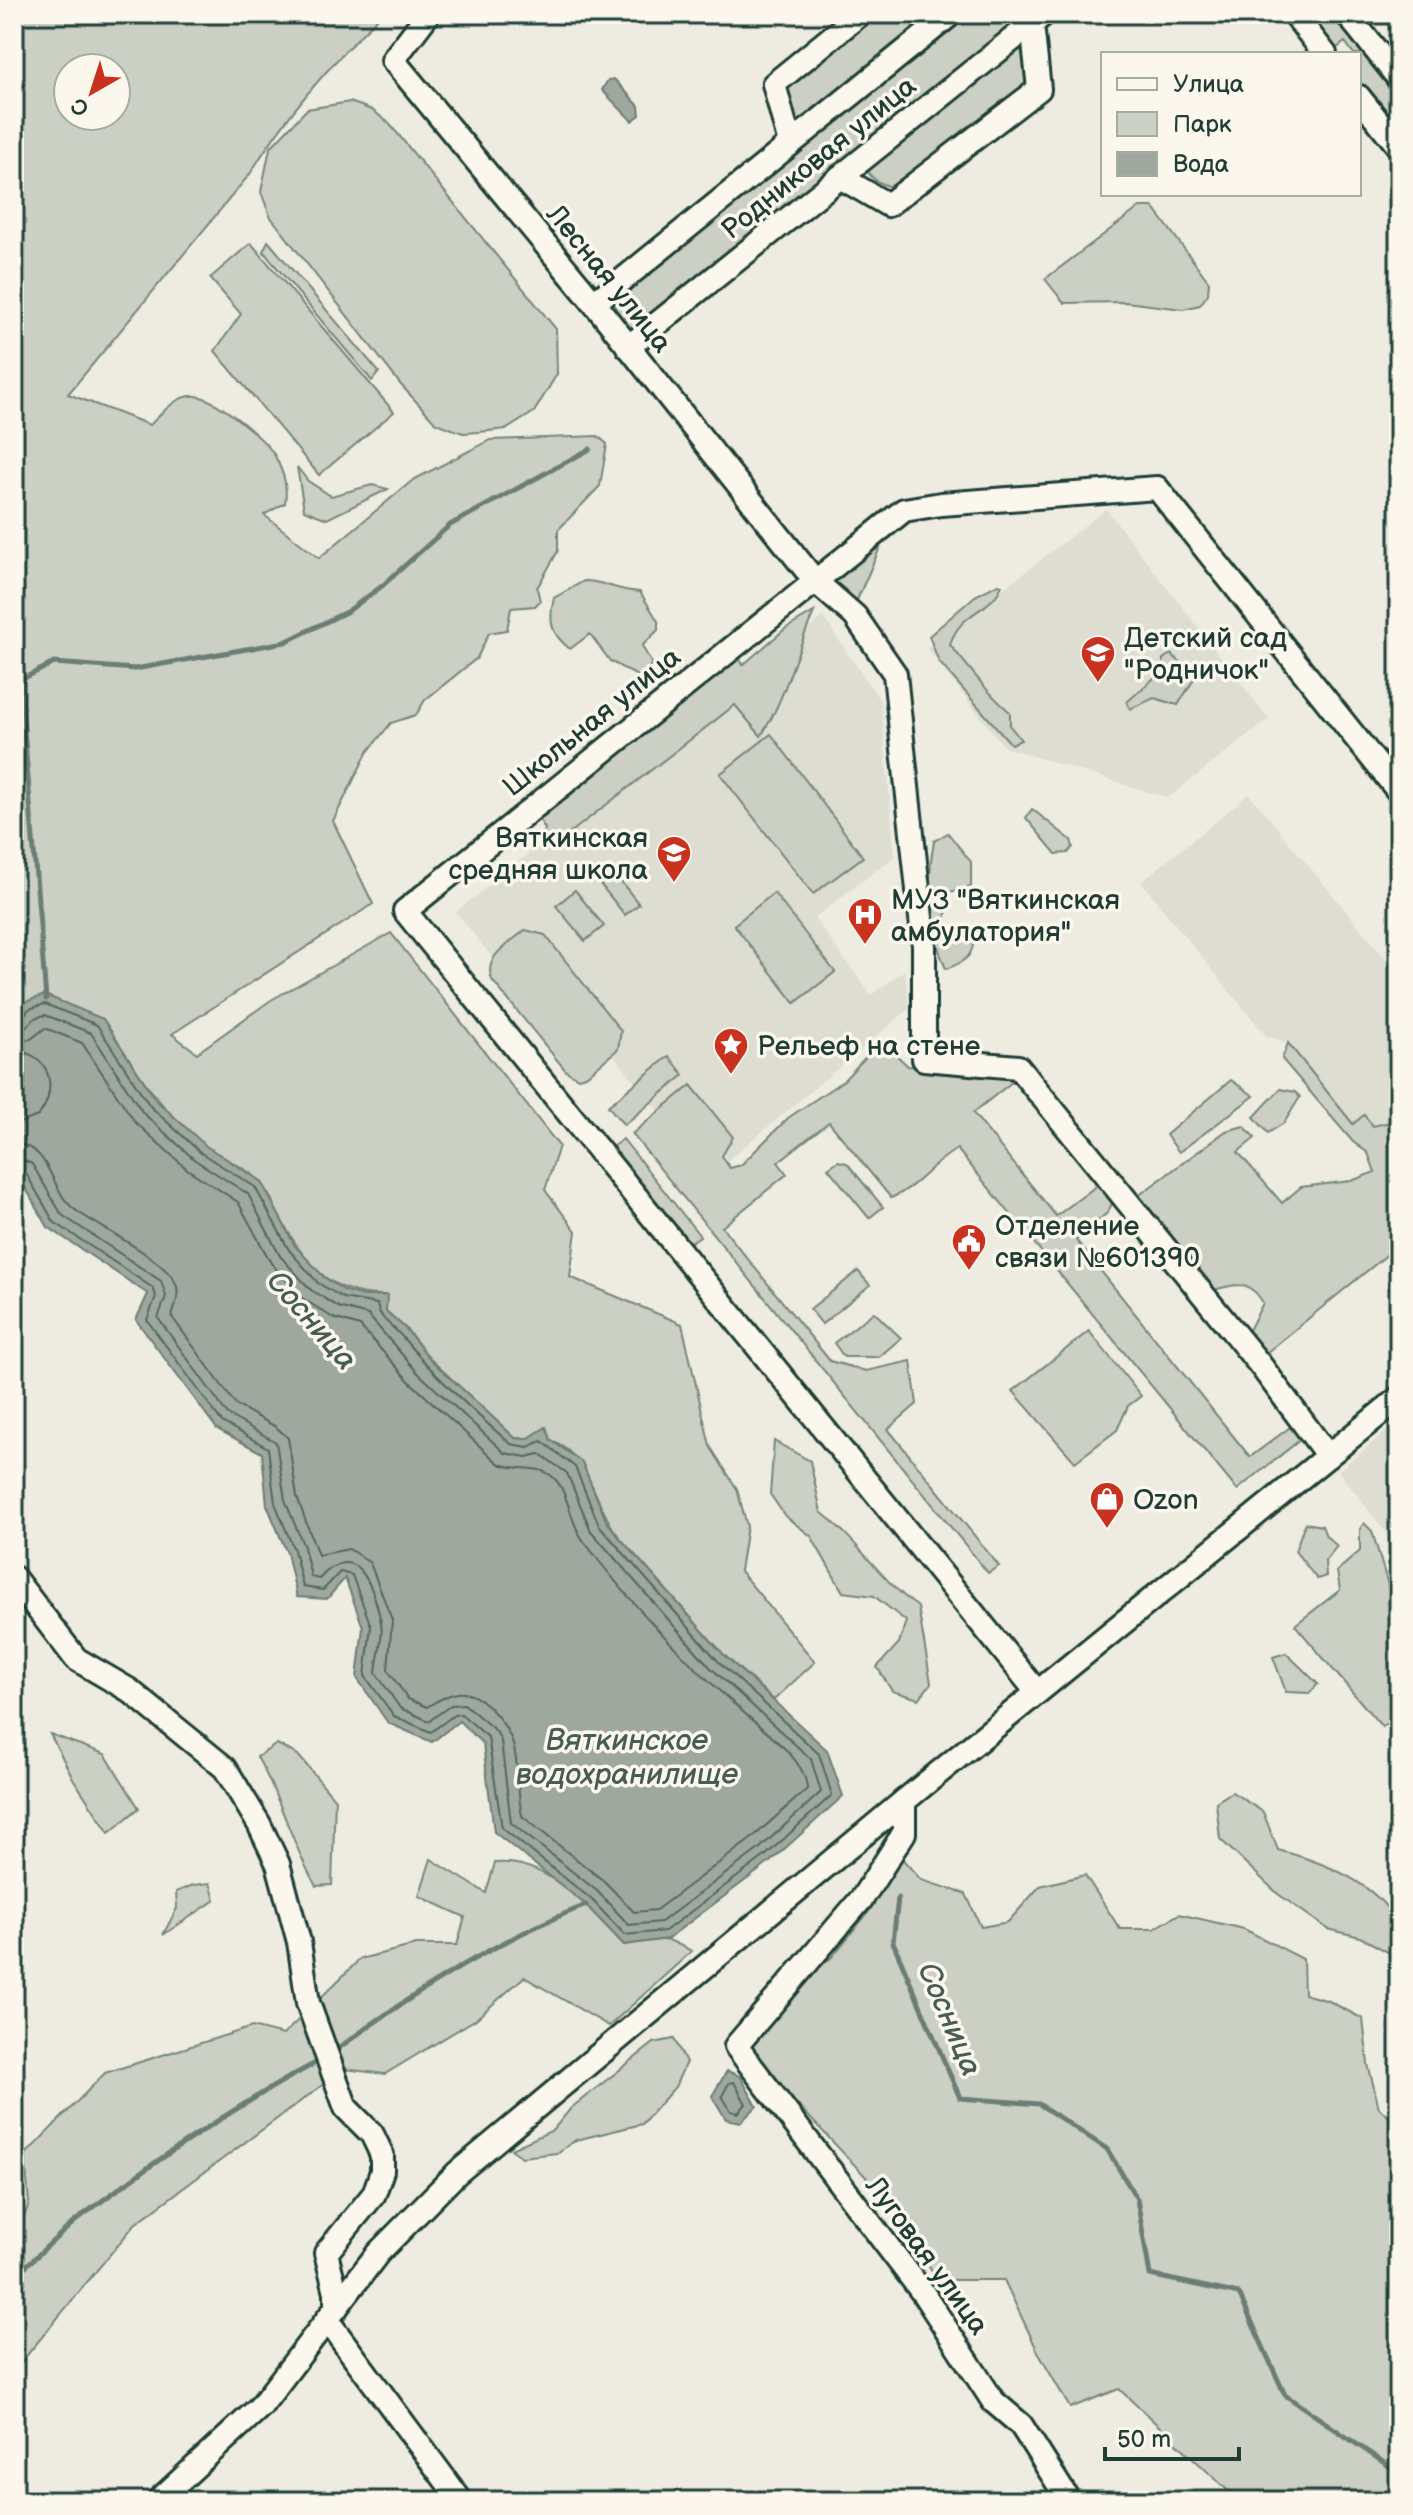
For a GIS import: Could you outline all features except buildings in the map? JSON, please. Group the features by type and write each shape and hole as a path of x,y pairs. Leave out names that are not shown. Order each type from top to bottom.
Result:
{"street":[{"name":"Лесная улица","path":"428,14 393,60 594,303 815,581 855,616 895,674 924,946 924,1059 1018,1067 1261,1366 1328,1456"},
{"path":"790,144 774,84 860,14"},
{"name":"Родниковая улица","path":"594,303 951,14"},
{"path":"1294,14 1323,52"},
{"path":"1347,14 1399,79"},
{"name":"Родниковая улица","path":"628,347 1038,19"},
{"path":"840,177 888,205 1039,89 1038,19"},
{"path":"1361,100 1399,147"},
{"name":"Школьная улица","path":"1037,1692 405,911 904,510 941,504 1157,488 1399,792"},
{"path":"158,2501 261,2406 378,2253 457,2173 904,1801 1399,1398"},
{"path":"14,1578 76,1659 129,1690 225,1768 259,1824 278,1864 299,1942 308,2003 346,2108 372,2134 382,2155 382,2171 374,2194 326,2253 336,2292 332,2314 461,2501"},
{"name":"Луговая улица","path":"904,1801 904,1833 863,1897 736,2046 923,2293 993,2401 1021,2425 1069,2501"}],"shaded area":[{"name":"Детский сад \"Родничок\"","path":"1106,509 1269,719 1168,798 1004,747 927,648"},
{"name":"Вяткинская средняя школа","path":"823,617 881,702 895,856 814,918 871,995 905,970 909,1009 710,1175 613,1054 586,1076 578,1078 566,1071 492,980 488,971 492,957 456,912"},
{"path":"1249,794 1399,975 1399,1120 1373,1126 1353,1124 1288,1043 1266,1036 1141,882"},
{"path":"1399,1421 1399,1549 1338,1471"}],"green space":[{"path":"14,14 382,14 311,90 278,131 250,174 68,394 150,425 170,405 189,396 205,398 227,411 270,449 282,473 285,503 264,515 319,558 413,480 490,440 598,436 607,444 600,486 558,530 558,551 537,588 540,601 535,606 511,608 507,630 489,633 477,658 425,700 416,715 391,723 367,753 333,821 373,904 172,1034 197,1053 271,1000 391,933 559,1146 545,1190 576,1231 570,1277 682,1324 710,1446 737,1489 747,1526 740,1571 815,1662 774,1700 724,1655 619,1537 576,1459 549,1439 515,1438 431,1360 406,1329 386,1311 386,1295 348,1290 319,1272 297,1246 262,1183 207,1147 176,1119 149,1088 103,1019 23,1003 14,1018"},
{"path":"873,14 945,14 795,127 783,96 787,84"},
{"path":"960,14 1033,14 642,330 626,330 616,314 623,285"},
{"path":"1303,14 1337,14 1399,92 1399,137 1361,90 1361,52 1352,52 1345,42 1333,51"},
{"path":"1022,42 1030,48 1029,86 894,188 872,177 865,163"},
{"path":"350,102 372,110 389,123 556,329 557,374 534,412 507,429 463,433 436,423 401,385 270,216 261,192 270,148 307,109"},
{"path":"1140,207 1153,207 1209,282 1208,294 1200,305 1183,309 1125,302 1064,303 1045,279"},
{"path":"268,241 379,372 372,381 263,251"},
{"path":"251,243 394,412 319,475 215,351 241,314 210,278"},
{"path":"297,467 308,481 331,496 372,485 388,489 327,519 304,510"},
{"path":"888,529 857,600 852,604 827,580"},
{"path":"584,581 640,592 658,621 658,630 642,646 652,664 639,677 610,661 590,634 570,649 555,633 551,621 554,598"},
{"path":"998,584 1002,585 997,594 961,625 950,645 986,689 1010,712 1010,726 1021,740 1011,744 939,662 929,636 975,596"},
{"path":"814,612 784,691 761,736 735,705 548,850 541,842 545,829 536,814 738,655 743,665 785,629"},
{"path":"1171,654 1196,676 1178,705 1154,698 1130,709 1127,702 1163,670 1163,659"},
{"path":"771,734 863,857 813,894 720,774"},
{"path":"1032,809 1071,840 1073,847 1068,853 1056,854 1026,818"},
{"path":"948,833 971,862 971,887 949,892 945,921 951,936 966,927 975,931 968,956 946,969 933,922 930,873 934,841"},
{"path":"610,868 639,904 625,915 596,879"},
{"path":"575,890 604,926 585,941 556,906"},
{"path":"774,893 835,972 795,1003 734,925"},
{"path":"525,930 545,935 621,1031 618,1049 586,1076 578,1078 566,1071 492,980 490,972 494,957"},
{"path":"881,1041 908,1066 1017,1078 973,1113 1056,1216 1103,1181 1115,1198 1107,1213 1076,1240 1250,1457 1289,1428 1299,1426 1306,1435 1237,1490 957,1149 909,1188 891,1198 829,1122 778,1162 787,1174 722,1227 830,1361 866,1371 911,1361 917,1404 888,1429 999,1566 988,1573 632,1134 691,1085 733,1137 722,1156 730,1168 741,1165 788,1118 844,1080"},
{"path":"1288,1043 1353,1124 1364,1115 1373,1126 1399,1120 1399,1245 1266,1353 1257,1351 1246,1336 1263,1303 1258,1295 1240,1285 1211,1291 1134,1199 1226,1131 1244,1126 1255,1138 1238,1152 1282,1203 1301,1187 1351,1181 1375,1172 1368,1153 1353,1142 1282,1059"},
{"path":"669,1056 684,1075 624,1125 608,1106"},
{"path":"1231,1080 1254,1096 1179,1152 1166,1135"},
{"path":"1280,1089 1295,1092 1300,1097 1284,1123 1268,1133 1254,1117"},
{"path":"623,1139 700,1236 691,1242 684,1238 612,1147"},
{"path":"838,1161 847,1163 883,1207 869,1218 828,1168"},
{"path":"858,1271 870,1285 822,1324 810,1309"},
{"path":"874,1312 901,1338 879,1357 844,1357 834,1343"},
{"path":"1089,1331 1141,1396 1128,1406 1117,1430 1075,1462 1013,1391"},
{"path":"774,1441 810,1461 821,1512 847,1535 891,1584 918,1607 931,1683 919,1699 892,1691 877,1667 899,1643 906,1621 874,1596 843,1592 811,1536 785,1516 770,1494"},
{"path":"1305,1523 1322,1526 1326,1536 1337,1546 1325,1561 1326,1576 1317,1579 1295,1551"},
{"path":"1364,1523 1372,1531 1399,1622 1399,1713 1382,1727 1295,1625 1340,1590 1337,1571 1360,1551 1360,1529"},
{"path":"1286,1653 1318,1684 1310,1693 1286,1692 1273,1657"},
{"path":"50,1734 105,1754 139,1808 109,1833 74,1780"},
{"path":"277,1744 298,1755 335,1799 332,1885 316,1886 257,1757"},
{"path":"1232,1792 1263,1812 1278,1850 1329,1867 1377,1897 1398,1926 1399,1958 1360,1937 1328,1929 1278,1894 1220,1839 1216,1802"},
{"path":"897,1853 921,1880 966,1894 981,1927 1008,1922 1040,1886 1085,1875 1120,1929 1154,1929 1179,1914 1244,1929 1303,1959 1304,1994 1329,2001 1363,2019 1368,2064 1379,2108 1399,2126 1399,2501 1239,2501 1119,2389 1070,2408 1039,2354 1004,2280 938,2280 885,2197 744,2048 810,1975 832,1957 871,1909"},
{"path":"431,1859 486,1893 495,1863 533,1869 567,1889 624,1945 667,1939 692,1951 609,2026 524,1977 476,2019 385,2074 344,2069 135,2224 14,2371 14,2241 29,2204 25,2155 105,2073 252,2027 283,2035 360,1959 416,1945 457,1945 465,1917 419,1896"},
{"path":"210,1883 215,1900 163,1935 177,1908 176,1892 193,1885"},
{"path":"674,2039 686,2062 675,2087 642,2124 576,2140 557,2153 522,2157 511,2149 553,2130 571,2108 654,2043"}],"water":[{"path":"614,79 639,106 640,115 632,121 602,90 608,80"},
{"name":"Вяткинское водохранилище","path":"45,995 103,1019 156,1100 206,1146 261,1181 295,1246 324,1277 345,1291 364,1296 387,1295 386,1311 406,1329 431,1360 515,1438 527,1439 546,1427 551,1440 582,1462 606,1520 619,1537 724,1655 827,1750 843,1796 770,1862 667,1939 624,1945 586,1905 494,1832 483,1744 459,1721 432,1742 388,1723 357,1678 363,1627 345,1578 327,1599 297,1597 287,1553 267,1505 262,1453 217,1429 136,1320 148,1294 48,1227 14,1168 14,1102 22,1086 13,1058 14,1022 21,1005"},
{"path":"727,2071 740,2076 757,2106 741,2122 726,2119 712,2096"}],"waterway":[{"path":"20,680 54,663 135,669 285,642 348,611 382,586 450,525 590,449"},
{"name":"Сосница","path":"14,676 20,680 46,999"},
{"name":"Сосница","path":"898,1898 893,1942 960,2098 1039,2104 1107,2149 1137,2199 1150,2275 1239,2294 1285,2395 1399,2473"},
{"path":"332,2053 392,2010 486,1952 586,1905"},
{"path":"14,2276 74,2222 141,2173 230,2113 323,2059"}],"place":[{"name":"Детский сад \"Родничок\"","path":"1098,684"},
{"name":"Вяткинская средняя школа","path":"674,884"},
{"name":"МУЗ \"Вяткинская амбулатория\"","path":"865,946"},
{"name":"Рельеф на стене","path":"731,1076"},
{"name":"Отделение связи №601390","path":"969,1272"},
{"name":"Ozon","path":"1107,1530"}]}
